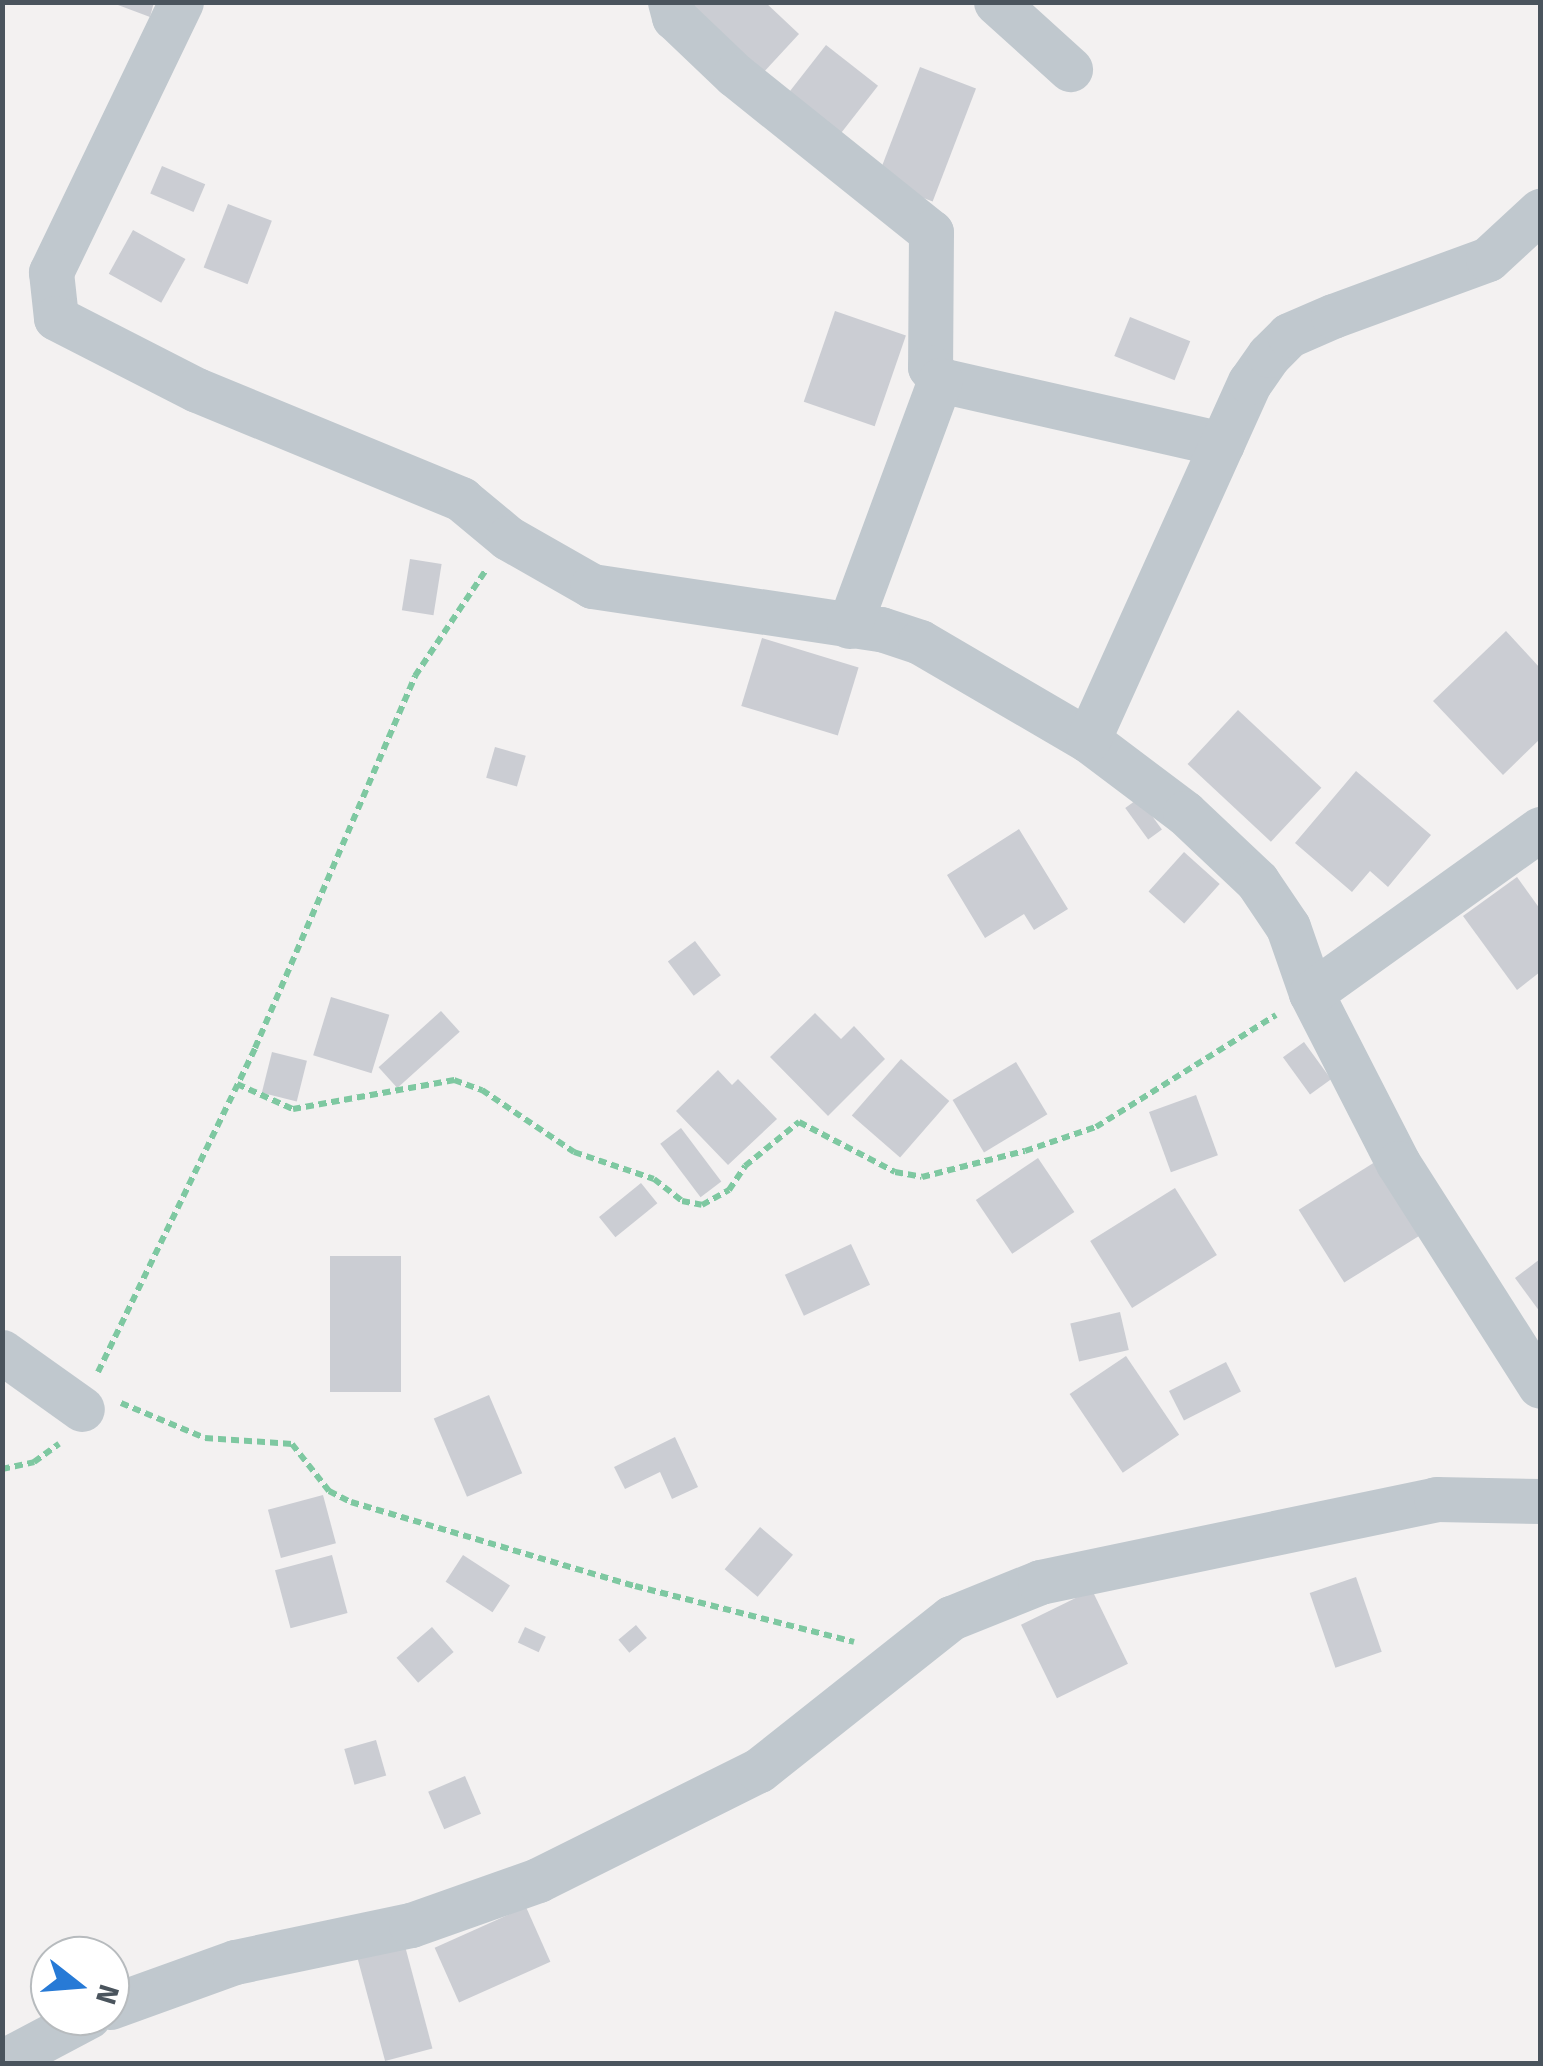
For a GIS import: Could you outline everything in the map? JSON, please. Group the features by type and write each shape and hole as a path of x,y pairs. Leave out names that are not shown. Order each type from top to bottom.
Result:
{"street":[{"path":"181,2 51,272 56,318 198,390 461,499 508,538 592,586 848,626 920,642 1088,740 1185,814 1256,880 1288,927 1310,993 1398,1163 1540,1386"},
{"path":"670,2 674,17 735,75 932,232 930,368 940,380 1222,444"},
{"path":"996,2 1070,69"},
{"path":"1088,740 1250,382 1289,335 1488,259 1540,211"},
{"path":"848,626 940,380"},
{"path":"1310,993 1540,830"},
{"path":"2,1352 86,1398"},
{"path":"130,2000 235,1962 411,1925 538,1880 759,1770 899,1653 951,1618 1040,1582 1436,1499 1540,1501"},
{"path":"2,2062 51,2036"}],"path":[{"path":"2,1469 47,1455 86,1398 237,1084 415,676 508,538"},
{"path":"237,1084 293,1109 454,1080 482,1090 574,1152 654,1179 682,1201 702,1206 729,1190 745,1166 799,1122 895,1172 922,1176 1096,1127 1310,993"},
{"path":"86,1398 205,1438 292,1444 329,1491 351,1502 634,1586 899,1653"}],"building":[{"path":"110,2 154,2 150,17"},
{"path":"693,2 765,2 799,34 750,87 678,19"},
{"path":"826,45 878,86 837,138 785,97"},
{"path":"920,67 976,89 933,201 877,180"},
{"path":"162,166 205,184 194,212 150,194"},
{"path":"228,204 272,221 248,284 204,267"},
{"path":"133,230 185,259 161,303 109,274"},
{"path":"835,311 906,335 875,426 804,402"},
{"path":"1130,317 1190,341 1175,380 1114,356"},
{"path":"410,559 442,564 433,615 402,610"},
{"path":"1506,631 1540,668 1540,739 1503,775 1433,701"},
{"path":"762,638 859,668 838,735 741,706"},
{"path":"1238,710 1321,788 1271,842 1188,764"},
{"path":"495,747 526,756 517,787 486,778"},
{"path":"1356,771 1431,835 1388,887 1370,871 1352,892 1295,843"},
{"path":"1139,798 1162,830 1148,840 1125,808"},
{"path":"1019,829 1068,909 1034,930 1024,914 985,938 947,875"},
{"path":"1184,852 1220,884 1184,924 1149,891"},
{"path":"1517,877 1540,909 1540,972 1517,990 1463,916"},
{"path":"695,941 721,975 694,996 668,961"},
{"path":"331,997 389,1015 371,1073 313,1055"},
{"path":"441,1011 460,1032 397,1088 379,1067"},
{"path":"815,1013 841,1039 854,1026 885,1059 828,1116 770,1057"},
{"path":"1304,1042 1331,1079 1310,1094 1283,1057"},
{"path":"272,1052 307,1061 297,1101 262,1093"},
{"path":"901,1059 949,1101 900,1158 852,1116"},
{"path":"1016,1062 1047,1114 984,1152 953,1100"},
{"path":"718,1070 732,1085 738,1079 777,1119 728,1165 676,1111"},
{"path":"1196,1095 1218,1155 1171,1172 1149,1112"},
{"path":"681,1128 721,1182 701,1197 660,1144"},
{"path":"1038,1158 1074,1212 1012,1254 976,1200"},
{"path":"1375,1162 1421,1235 1344,1283 1299,1210"},
{"path":"641,1183 657,1203 615,1237 599,1217"},
{"path":"1175,1188 1217,1255 1132,1308 1090,1241"},
{"path":"851,1244 870,1285 804,1316 785,1275"},
{"path":"330,1256 401,1256 401,1392 330,1392"},
{"path":"1540,1259 1540,1312 1515,1278"},
{"path":"1120,1312 1129,1350 1079,1361 1070,1323"},
{"path":"1126,1356 1179,1435 1123,1473 1070,1394"},
{"path":"1226,1362 1241,1391 1184,1420 1169,1391"},
{"path":"489,1395 522,1473 467,1497 434,1418"},
{"path":"675,1437 698,1487 672,1499 660,1472 625,1489 614,1467"},
{"path":"323,1495 336,1543 281,1558 268,1510"},
{"path":"760,1527 793,1555 758,1597 725,1569"},
{"path":"332,1555 348,1613 291,1628 275,1570"},
{"path":"463,1555 510,1585 493,1612 446,1582"},
{"path":"1356,1577 1382,1652 1335,1668 1310,1593"},
{"path":"1092,1590 1128,1664 1057,1698 1021,1625"},
{"path":"636,1625 647,1638 629,1653 618,1640"},
{"path":"432,1627 454,1652 418,1683 397,1658"},
{"path":"525,1627 546,1637 539,1652 518,1642"},
{"path":"376,1740 386,1776 354,1785 344,1749"},
{"path":"465,1776 481,1814 444,1829 428,1792"},
{"path":"526,1907 550,1962 459,2002 435,1948"},
{"path":"405,1946 432,2048 385,2061 358,1959"}]}
